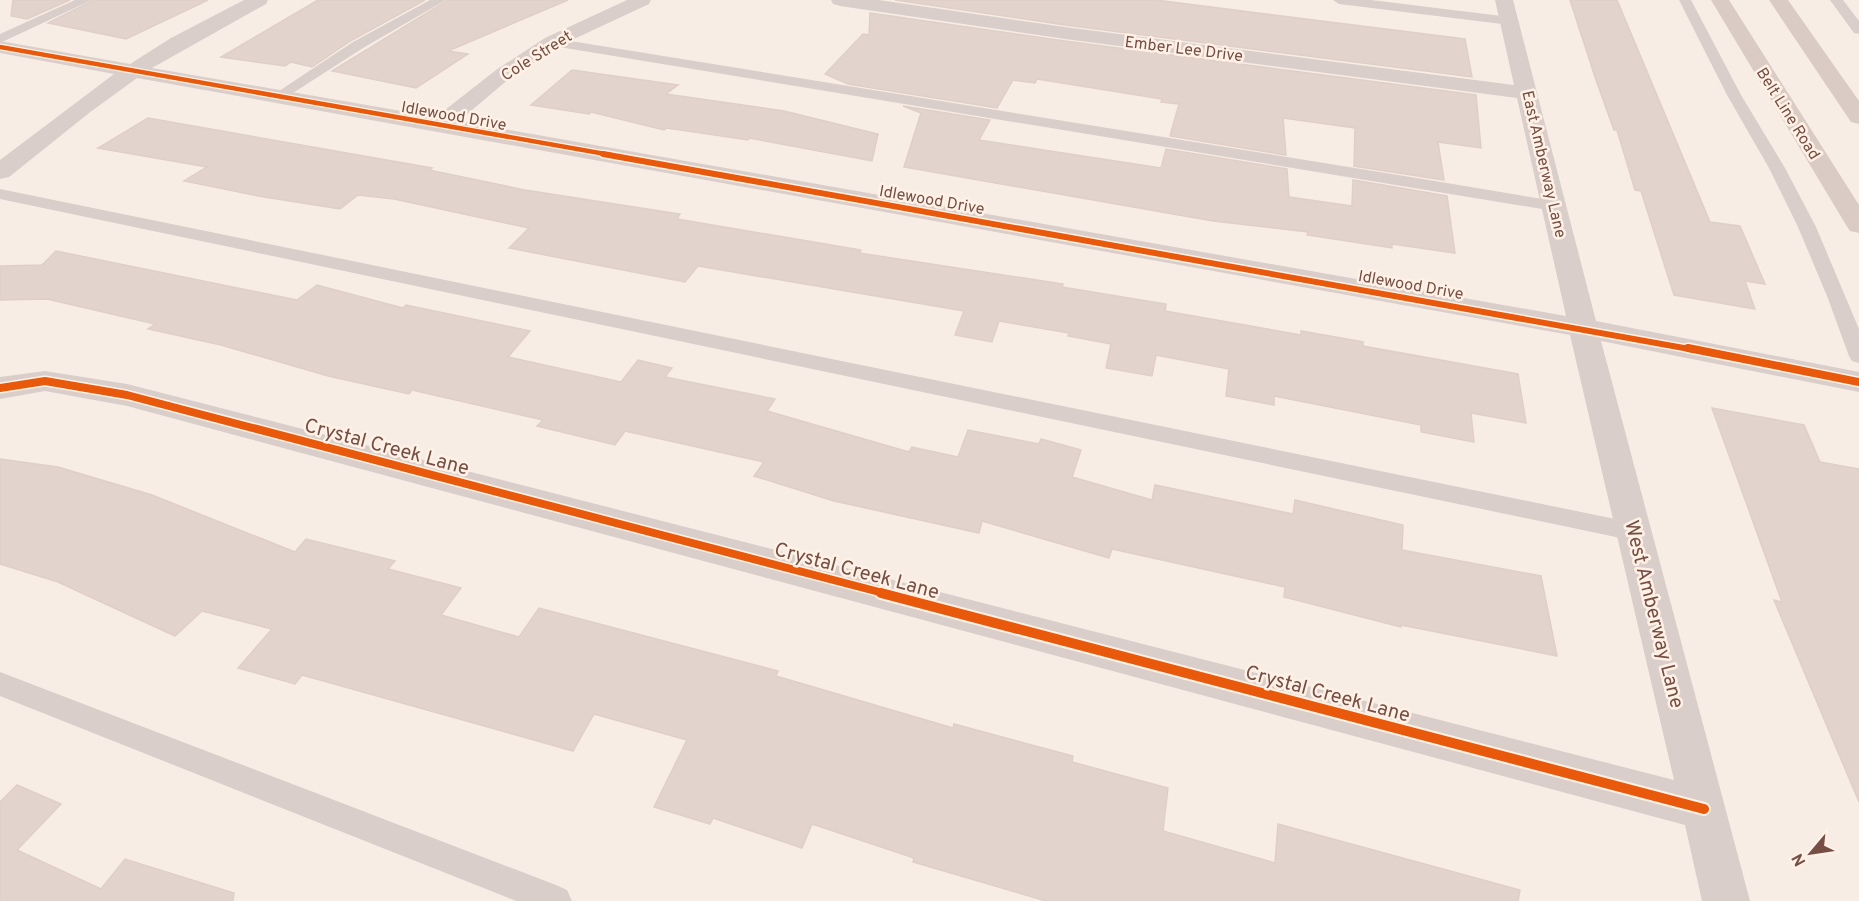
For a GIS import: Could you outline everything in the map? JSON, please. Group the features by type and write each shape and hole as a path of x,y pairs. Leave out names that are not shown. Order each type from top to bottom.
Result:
{"main road":[{"name":"Belt Line Road","path":"1720,0 1859,225"},
{"path":"1778,0 1859,117"}],"street":[{"path":"0,172 81,107 132,71 219,20 259,0"},
{"name":"Cole Street","path":"440,126 503,74 552,42 642,0"},
{"name":"Ember Lee Drive","path":"840,0 1065,33 1528,93"},
{"name":"East Amberway Lane","path":"1507,11 1583,328"},
{"name":"Idlewood Drive","path":"0,47 1583,328 1859,382"},
{"name":"West Amberway Lane","path":"1583,328 1726,901"},
{"name":"Crystal Creek Lane","path":"0,388 45,381 127,395 1704,809"}],"lane":[{"path":"0,39 86,0"},
{"path":"277,97 358,45 440,0"},
{"path":"1339,0 1507,11"},
{"path":"1685,0 1734,95 1777,168 1807,227 1837,296 1859,356"},
{"path":"1836,0 1859,30"},
{"path":"552,42 935,105 1235,151 1554,206"},
{"path":"0,194 1635,532"},
{"path":"0,684 556,901"}],"building":[{"path":"13,0 70,0 27,19 11,16"},
{"path":"94,0 208,0 126,39 48,23"},
{"path":"318,0 425,0 352,40 312,67 291,62 285,66 221,57"},
{"path":"448,0 568,0 448,51 468,54 416,88 332,71"},
{"path":"895,0 1156,0 1465,39 1472,77 1065,25"},
{"path":"1570,0 1617,0 1710,222 1740,226 1765,284 1745,281 1755,309 1674,295 1641,191 1635,190 1617,130 1614,130"},
{"path":"870,13 1476,95 1481,148 1438,142 1444,180 1354,166 1355,128 1283,118 1286,155 1170,136 1179,104 1161,102 1162,99 1037,79 1035,83 1013,80 997,108 848,84 825,74 863,34 869,35"},
{"path":"572,70 678,85 666,94 784,111 878,134 872,161 749,138 748,140 667,128 664,130 591,112 589,114 531,105"},
{"path":"903,106 990,120 979,140 1161,168 1166,149 1287,169 1289,197 1352,206 1353,180 1447,196 1455,253 1392,244 1392,248 1307,235 1308,232 1213,221 904,167 921,113"},
{"path":"148,118 432,168 429,170 525,190 680,214 677,219 861,250 859,253 1063,284 1062,287 1166,304 1165,311 1301,335 1301,331 1363,342 1363,346 1518,374 1526,423 1471,413 1474,442 1421,432 1421,425 1274,396 1274,405 1226,396 1229,369 1156,355 1152,376 1106,368 1111,344 1068,336 1069,333 999,321 992,342 955,335 964,311 698,266 685,282 509,248 529,228 394,199 358,195 340,209 258,196 184,181 207,167 98,148"},
{"path":"56,251 297,300 317,285 403,308 406,305 530,331 508,357 621,382 638,360 672,368 665,377 775,399 767,411 909,452 912,447 958,457 968,430 1039,444 1041,439 1081,450 1072,477 1152,500 1155,485 1293,514 1295,500 1403,525 1402,550 1541,576 1557,656 1401,625 1401,627 1284,597 1285,587 1112,549 1109,558 982,521 979,533 834,501 754,476 764,462 625,431 615,445 537,426 543,420 412,390 409,394 328,376 221,345 148,329 155,324 47,299 0,300 0,266 42,265"},
{"path":"1712,408 1804,425 1820,462 1859,469 1859,802 1774,600 1782,602"},
{"path":"0,459 58,467 152,495 295,552 306,539 395,561 388,569 461,588 441,615 519,637 539,608 778,671 776,676 953,728 954,724 1073,756 1072,762 1168,788 1163,831 1275,863 1278,824 1520,890 1518,901 1046,901 913,862 914,858 812,824 802,848 713,818 710,824 654,807 687,740 594,714 573,751 302,675 295,684 238,668 272,629 202,611 175,636 58,582 0,564"},
{"path":"17,785 61,804 17,850 101,889 125,859 234,893 233,901 0,901 0,802"}],"cycle path":[{"path":"0,47 1583,328 1859,382"},
{"path":"0,388 45,381 127,395 1704,809"}]}
